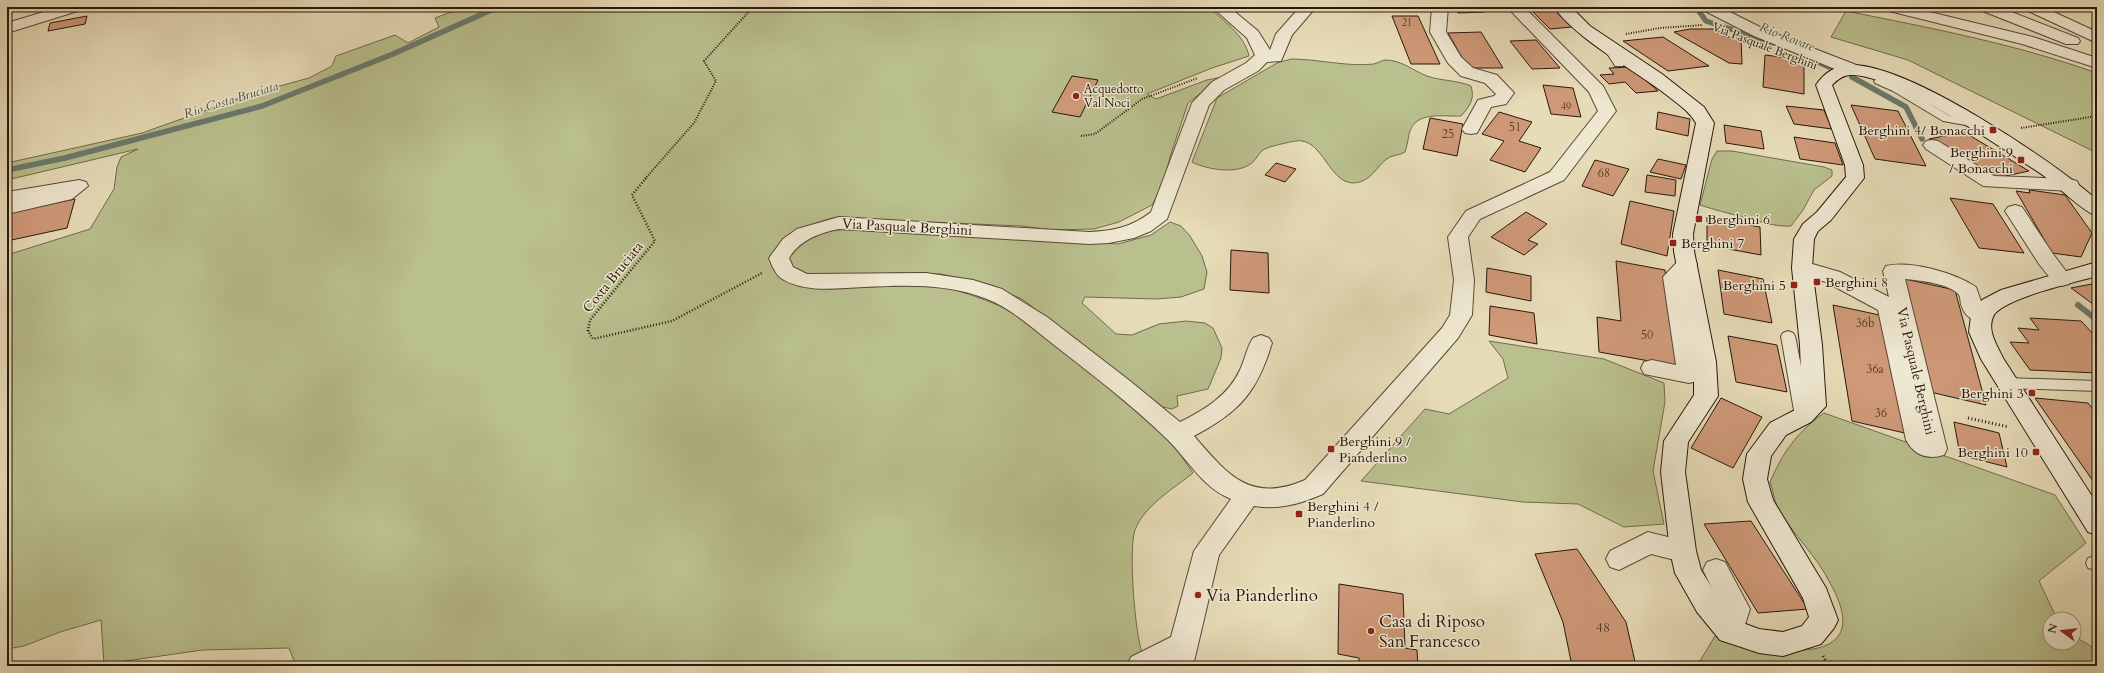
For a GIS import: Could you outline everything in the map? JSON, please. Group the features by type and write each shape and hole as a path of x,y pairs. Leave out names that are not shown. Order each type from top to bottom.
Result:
{"street":[{"path":"7,28 73,7"},
{"path":"1220,7 1254,36 1262,50 1263,56"},
{"name":"Via Pasquale Berghini","path":"782,268 779,258 784,248 794,238 812,229 839,223 1089,238 1122,236 1147,226 1160,215 1201,103 1218,86 1252,67 1263,56 1275,58 1284,34 1308,7"},
{"path":"1440,7 1438,32 1454,60 1467,72 1492,79 1505,93 1500,100 1484,104 1471,129"},
{"path":"782,268 790,276 806,281 928,280 962,285 994,294 1014,304 1096,366 1178,434 1214,476 1227,486 1245,494 1269,497 1291,496 1314,487 1450,333 1461,315 1464,280 1458,237 1474,215 1557,176 1607,111 1597,90 1515,7"},
{"name":"Via Pasquale Berghini","path":"1562,7 1584,29 1656,78 1698,111 1705,123 1683,234 1705,362 1706,396 1676,441 1673,472 1683,551 1688,573 1707,604 1730,631 1758,641 1783,644 1811,635 1824,620 1816,596 1761,502 1755,479 1759,454 1778,429 1803,416 1814,406 1811,345 1802,268 1804,239 1810,228 1824,216 1855,178 1854,165 1824,85 1828,78 1844,72"},
{"name":"Via Pasquale Berghini","path":"1708,7 1844,72"},
{"path":"1890,7 2027,40 2097,63"},
{"path":"1986,7 2097,51"},
{"path":"2030,7 2097,37"},
{"path":"2068,7 2072,17 2097,37"},
{"name":"Via Pasquale Berghini","path":"1727,30 1844,72 1904,84 1997,137 2070,185 2097,210"},
{"path":"1932,145 1990,182 2070,185"},
{"path":"7,198 65,187 79,186 65,195 7,208"},
{"path":"2015,211 2046,259 2062,279"},
{"path":"1652,368 1689,375 1673,277 1687,264"},
{"name":"Via Pasquale Berghini","path":"1802,268 1833,277 1888,306 1918,440 1929,449 1935,449 1892,271 1919,273 1959,284 1969,292 1972,308 1982,316"},
{"path":"2097,269 2008,295 1990,305 1982,316 1980,332 1992,359 2097,525"},
{"path":"1178,434 1203,422 1238,394 1256,362 1261,343"},
{"path":"1141,666 1181,655 1207,551 1242,505 1245,494"},
{"path":"1619,559 1648,542 1683,551"},
{"path":"1716,570 1736,609 1730,631"}],"lane":[{"path":"1603,42 1619,64"},
{"path":"1879,81 1897,89 1947,119 1971,123"},
{"path":"1788,336 1803,416"},
{"path":"2007,383 2097,386"}],"path":[{"name":"Costa Bruciata","path":"753,7 704,61 716,82 694,123 632,195 655,241 590,320 588,331 593,339 672,321 769,269 782,268"},
{"name":"Via Pasquale Berghini","path":"1603,42 1660,28 1706,24 1727,30"},
{"path":"1081,136 1095,134 1142,99 1203,76"},
{"path":"1997,137 2004,131 2097,116"},
{"path":"1968,418 2038,432"}],"green space":[{"path":"464,7 1209,7 1233,29 1243,41 1249,56 1212,68 1147,94 1156,99 1207,80 1222,77 1188,103 1170,157 1163,185 1152,205 1119,222 1094,229 1052,230 1022,226 832,218 804,227 770,260 772,267 778,275 792,281 820,286 844,288 860,288 918,282 969,294 991,302 1012,311 1160,425 1193,473 1160,498 1145,513 1135,530 1132,556 1136,619 1142,654 1146,663 1151,666 296,666 289,648 203,650 104,664 101,620 60,632 24,646 7,649 7,255 90,229 114,189 117,167 121,157 138,149 7,180 7,163 142,133 254,93 309,78 332,66 336,56 395,35 408,43 439,27 435,18"},
{"path":"1846,11 1941,30 2004,45 2035,53 2097,73 2097,153 1908,60 1831,37"},
{"path":"1291,59 1364,65 1374,64 1384,60 1392,60 1427,76 1471,86 1472,99 1469,106 1461,116 1430,116 1417,121 1412,126 1405,152 1390,157 1369,177 1360,182 1350,183 1341,179 1321,154 1305,142 1295,141 1265,149 1253,162 1240,169 1215,169 1192,162 1217,98 1277,63"},
{"path":"1717,151 1732,151 1824,167 1832,170 1832,176 1814,190 1803,210 1791,226 1772,225 1700,205 1712,159"},
{"path":"1170,222 1181,226 1190,236 1202,256 1207,272 1204,289 1181,297 1156,299 1085,297 1082,303 1116,334 1132,335 1159,324 1186,321 1205,323 1213,328 1222,348 1221,358 1208,389 1177,396 1178,406 1172,409 1163,407 1022,299 986,284 941,274 894,273 852,276 805,274 791,266 788,256 796,247 813,236 843,229 865,228 1118,244 1151,235"},
{"path":"1489,341 1604,359 1664,383 1665,402 1653,471 1664,524 1624,527 1578,504 1523,502 1361,481 1425,409 1449,414 1508,378 1503,359"},
{"path":"1824,413 2055,495 2086,543 2039,581 2053,611 2042,611 2042,651 2082,651 2082,641 2097,650 2097,666 1697,666 1715,636 1762,647 1788,650 1811,649 1830,644 1841,632 1842,612 1830,583 1825,573 1778,508 1770,482 1780,461 1792,443 1814,420"}],"building":[{"path":"1455,7 1480,7 1484,12 1458,13"},
{"path":"1528,7 1551,7 1572,27 1550,29"},
{"path":"87,16 85,24 48,31 50,23"},
{"path":"1392,16 1418,16 1440,64 1411,64"},
{"path":"1690,29 1716,29 1724,36 1741,39 1742,64 1729,63 1674,32"},
{"path":"1481,32 1503,68 1468,68 1448,33"},
{"path":"1663,37 1709,66 1668,71 1623,41"},
{"path":"1536,40 1560,68 1532,69 1510,41"},
{"path":"1765,55 1797,59 1797,63 1804,64 1804,94 1763,87"},
{"path":"1631,67 1658,91 1636,93 1625,82 1609,84 1600,75 1614,74 1609,68"},
{"name":"Acquedotto Val Noci","path":"1072,76 1098,80 1080,117 1052,112"},
{"path":"1543,85 1573,88 1581,117 1551,114"},
{"path":"1851,105 1898,111 1926,166 1875,159"},
{"path":"1786,106 1824,110 1832,129 1794,124"},
{"path":"1499,112 1532,122 1519,141 1541,148 1525,172 1490,160 1504,141 1482,134"},
{"path":"1658,112 1690,119 1688,136 1656,129"},
{"path":"1430,118 1463,124 1457,156 1423,149"},
{"path":"1724,125 1761,131 1764,149 1726,143"},
{"path":"1964,132 2029,171 1991,179 1929,139"},
{"path":"1794,137 1835,143 1843,165 1800,159"},
{"path":"1658,159 1686,165 1681,179 1650,172"},
{"path":"1595,160 1629,169 1613,196 1582,186"},
{"path":"1276,163 1296,169 1285,182 1265,175"},
{"path":"1647,175 1676,180 1675,196 1645,192"},
{"path":"2029,190 2065,195 2092,233 2081,257 2052,253 2016,191 2030,193"},
{"path":"1950,198 1993,204 2024,253 1979,248"},
{"path":"75,199 67,228 7,241 7,213"},
{"path":"1630,201 1674,211 1667,256 1621,244"},
{"path":"1526,212 1547,224 1528,240 1538,244 1524,255 1491,237"},
{"path":"1707,217 1760,227 1761,255 1707,245"},
{"path":"1231,250 1268,253 1269,293 1230,290"},
{"path":"1616,261 1665,270 1677,366 1599,352 1597,317 1621,321"},
{"path":"1487,268 1531,276 1531,301 1486,292"},
{"path":"1718,270 1763,279 1772,323 1724,314"},
{"path":"1905,279 1955,290 1986,405 1930,392"},
{"path":"2097,283 2097,307 2071,288"},
{"path":"1833,305 1884,316 1909,434 1852,421"},
{"path":"1490,306 1534,313 1537,344 1489,335"},
{"path":"2030,318 2081,321 2097,338 2097,373 2030,370 2010,342 2029,343 2018,328 2039,330"},
{"path":"1728,336 1777,345 1787,392 1736,382"},
{"path":"1721,398 1762,417 1733,468 1691,448"},
{"path":"2035,398 2088,403 2097,414 2097,481 2093,481"},
{"path":"1954,422 1999,433 2007,467 1960,455"},
{"path":"1751,521 1808,609 1758,613 1704,524"},
{"path":"1577,549 1626,622 1636,666 1572,666 1563,622 1535,554"},
{"name":"Casa di Riposo San Francesco","path":"1339,584 1403,594 1405,648 1417,650 1418,666 1359,666 1359,658 1338,654"}],"waterway":[{"name":"Rio Costa Bruciata","path":"7,170 65,158 262,106 393,54 498,7"},
{"name":"Rio Rovare","path":"1696,7 1706,21 1773,43"},
{"name":"Rio Rovare","path":"1812,59 1829,67"},
{"name":"Rio Rovare","path":"1852,77 1906,107 1922,139"},
{"name":"Rio Rovare","path":"2078,305 2097,320"}],"place":[{"name":"Acquedotto Val Noci","path":"1076,96"},
{"name":"Berghini 4/ Bonacchi","path":"1993,130"},
{"name":"Berghini 9 / Bonacchi","path":"2021,160"},
{"name":"Berghini 6","path":"1699,219"},
{"name":"Berghini 7","path":"1673,243"},
{"name":"Berghini 8","path":"1817,282"},
{"name":"Berghini 5","path":"1794,285"},
{"name":"Berghini 3","path":"2032,393"},
{"name":"Berghini 9 / Pianderlino","path":"1331,449"},
{"name":"Berghini 10","path":"2036,452"},
{"name":"Berghini 4 / Pianderlino","path":"1299,514"},
{"name":"Via Pianderlino","path":"1198,595"},
{"name":"Casa di Riposo San Francesco","path":"1371,631"}]}
